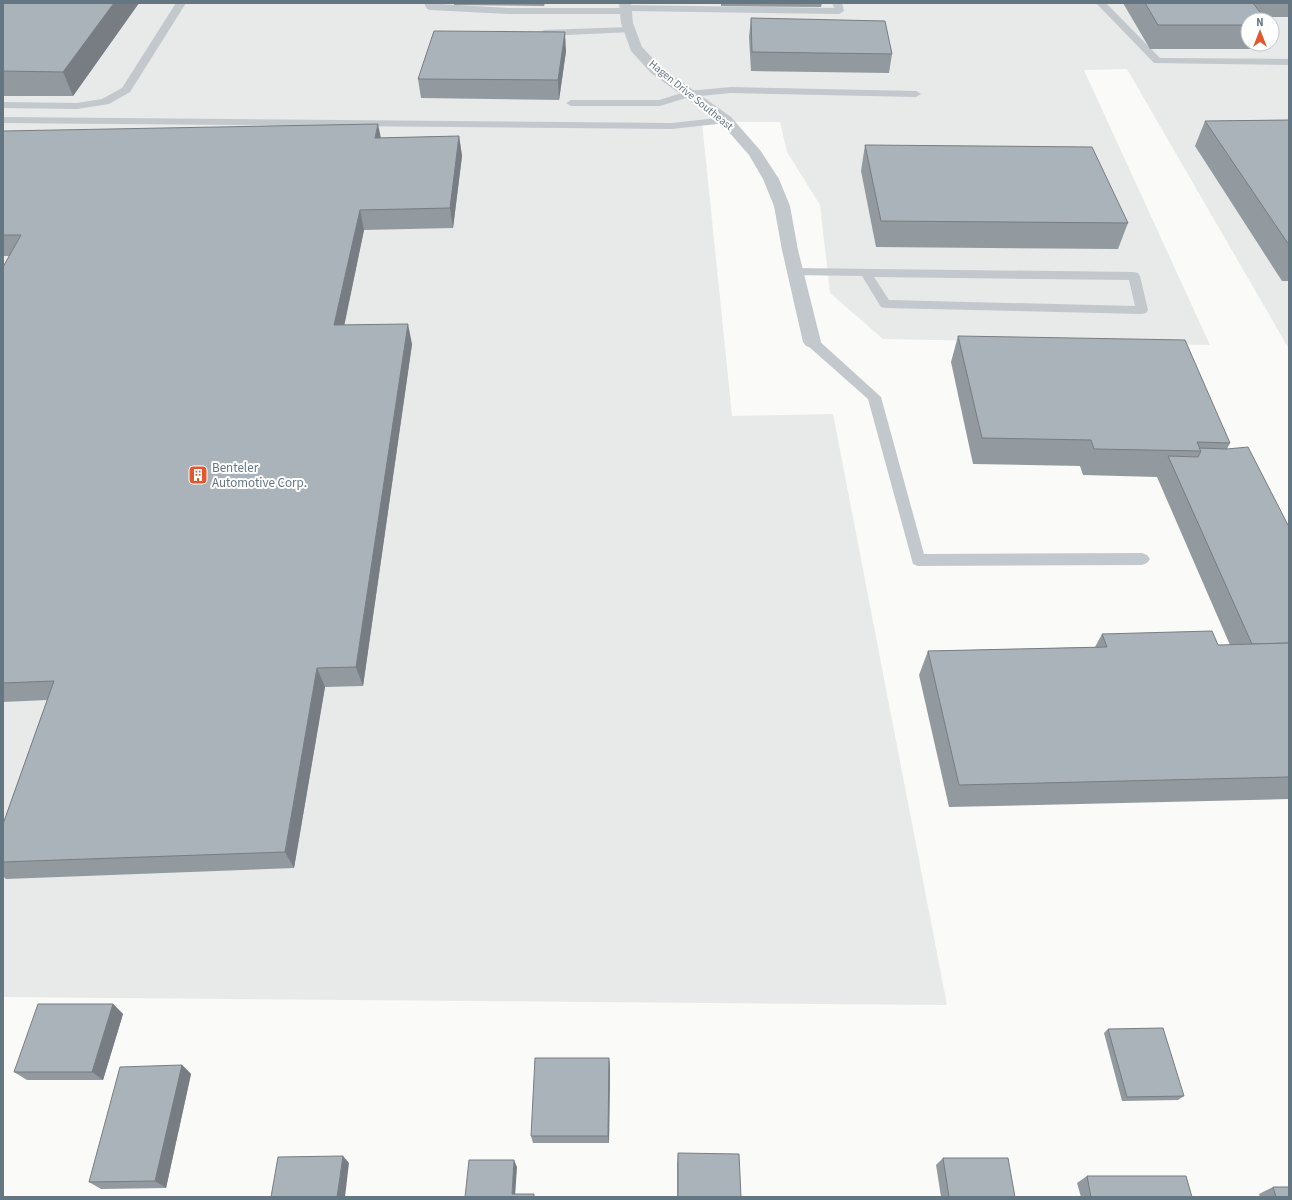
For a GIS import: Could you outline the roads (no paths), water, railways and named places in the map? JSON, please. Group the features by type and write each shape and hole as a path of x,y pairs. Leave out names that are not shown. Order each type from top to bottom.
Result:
{"street":[{"name":"Hagen Drive Southeast","path":"625,7 627,23 636,48 656,70 726,120 755,153 771,179 782,206 795,272 812,342"}],"lane":[{"path":"3,105 77,106 105,102 126,90 180,3"},
{"path":"429,3 430,7 508,11 686,6 839,11 837,3"},
{"path":"1101,3 1157,61 1289,62"},
{"path":"532,33 630,30"},
{"path":"571,103 660,103 688,94 731,90 916,94"},
{"path":"3,120 672,126 726,120"},
{"path":"795,272 865,272 1134,276 1142,310 885,304 865,272"},
{"path":"812,342 874,397 918,560 1142,559"}],"place":[{"name":"Benteler Automotive Corp.","path":"198,475"}]}
